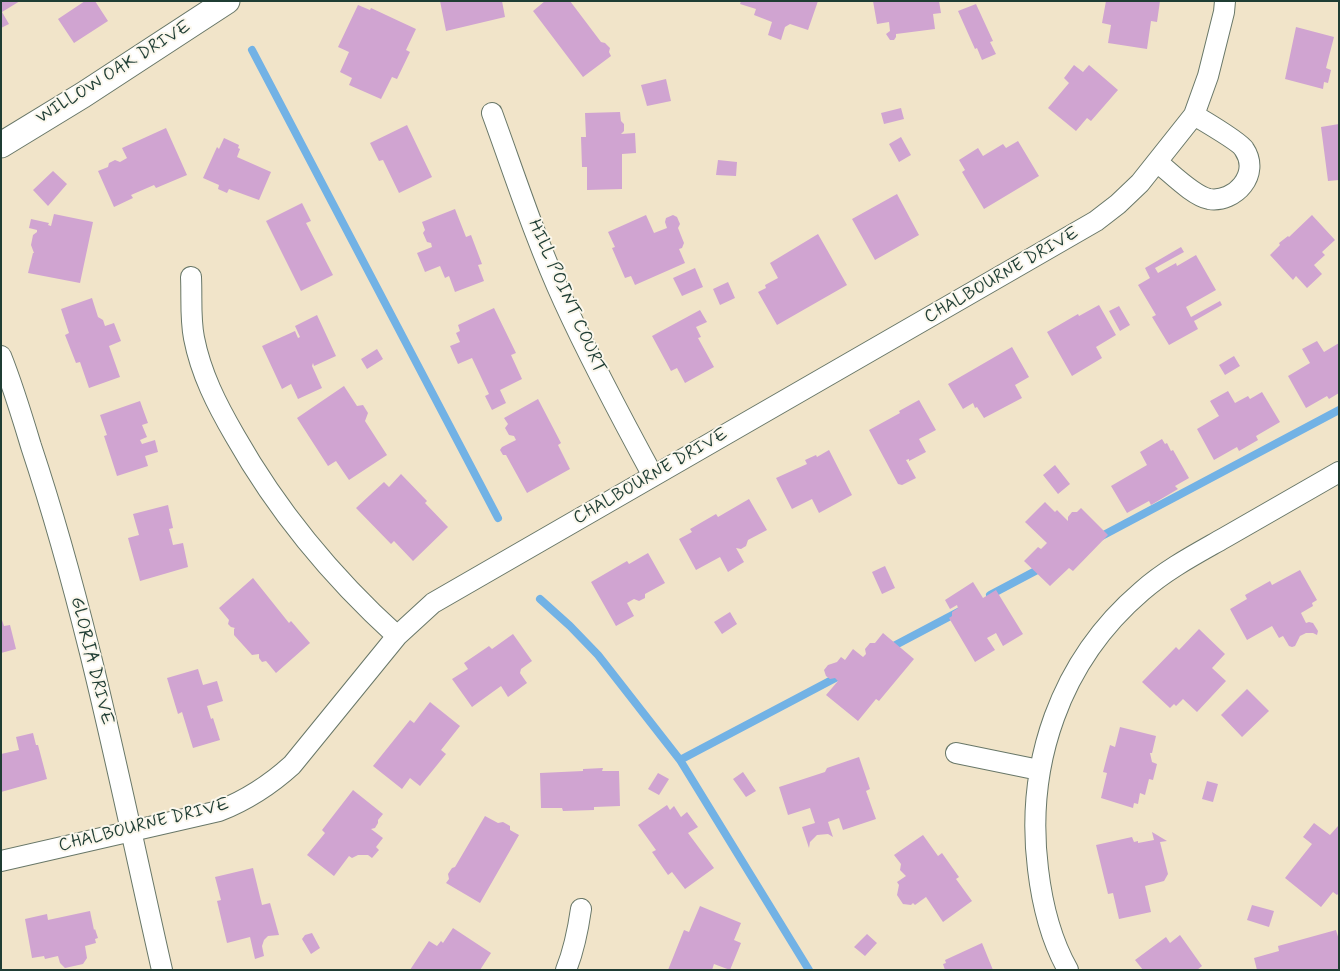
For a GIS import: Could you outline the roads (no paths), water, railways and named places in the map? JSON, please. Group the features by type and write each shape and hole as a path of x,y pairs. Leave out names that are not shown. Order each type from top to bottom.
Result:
{"street":[{"name":"WILLOW OAK DRIVE","path":"1,145 83,95 227,1"},
{"name":"CHALBOURNE DRIVE","path":"1,861 219,811 240,802 274,781 292,765 397,636 433,604 1096,221 1118,204 1140,183 1194,114 1208,76 1226,1"},
{"name":"HILL POINT COURT","path":"492,113 525,204 564,301 608,394 653,476"},
{"path":"1157,162 1198,195 1209,199 1217,199 1239,190 1246,182 1250,173 1250,164 1244,148 1194,114"},
{"path":"191,277 194,339 206,381 249,462 289,521 328,568 366,608 397,636"},
{"name":"GLORIA DRIVE","path":"1,356 46,491 64,552 93,664 162,970"},
{"path":"1068,970 1049,924 1040,888 1034,812 1039,770 1053,717 1073,674 1112,620 1141,592 1167,571 1339,472"},
{"path":"956,753 1039,770"},
{"path":"566,970 577,937 581,909"}],"waterway":[{"path":"252,50 498,518"},
{"path":"1098,538 1339,410"},
{"path":"990,595 1043,567"},
{"path":"540,599 598,655 680,760 809,970"},
{"path":"888,649 960,611"},
{"path":"680,760 843,674"}]}
